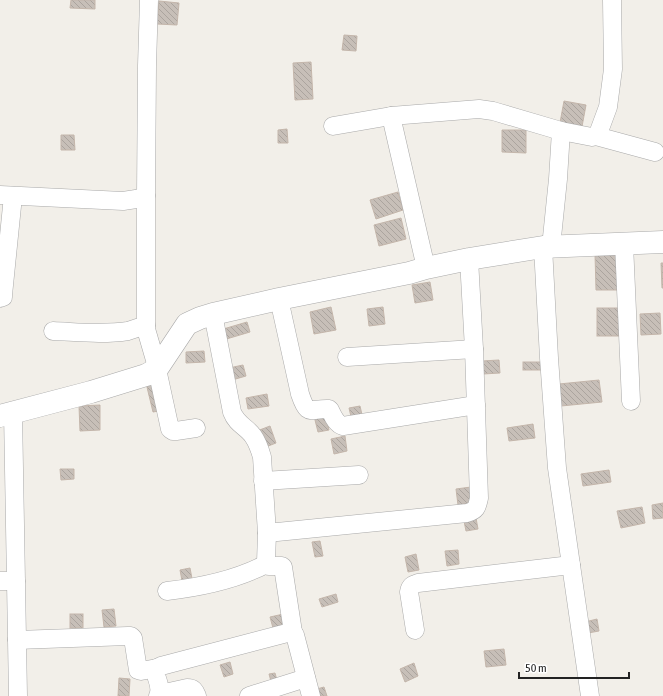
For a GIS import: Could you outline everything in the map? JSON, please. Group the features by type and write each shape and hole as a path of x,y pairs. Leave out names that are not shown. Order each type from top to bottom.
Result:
{"street":[{"path":"149,0 147,66 146,327 156,364 170,429 176,431 196,428"},
{"path":"596,136 608,107 613,69 612,0"},
{"path":"332,126 391,116 479,109 493,111 561,131 592,137 596,136 655,152"},
{"path":"391,116 426,268"},
{"path":"561,131 558,180 547,247 549,358 557,468 590,696"},
{"path":"0,298 3,297 7,195 123,201 146,196"},
{"path":"18,696 17,640 8,581 6,414 91,392 146,375 187,324 213,314 279,299 401,275 426,268 547,247 663,242"},
{"path":"624,244 631,401"},
{"path":"267,533 467,513 477,508 479,498 476,405 469,260"},
{"path":"279,299 300,394 306,408 311,411 329,409 339,425 343,426 476,405"},
{"path":"213,314 234,418 253,436 259,445 262,457 267,533 266,564"},
{"path":"52,331 96,333 146,327"},
{"path":"347,357 474,349"},
{"path":"263,481 359,475"},
{"path":"167,591 204,585 245,574 266,564 269,566 282,566 293,632 311,696"},
{"path":"415,630 409,592 413,584 572,565"},
{"path":"17,640 131,636 133,638 138,670 141,671 157,668 288,632 293,632"},
{"path":"157,668 155,672 160,688 159,695 187,688 193,689 196,696"},
{"path":"249,696 306,678"}],"building":[{"path":"71,0 95,0 95,9 70,8"},
{"path":"159,1 179,3 177,25 157,24"},
{"path":"344,35 357,36 356,51 342,50"},
{"path":"311,62 313,99 295,100 293,63"},
{"path":"564,101 586,105 581,132 559,128"},
{"path":"287,129 288,143 278,143 278,130"},
{"path":"502,130 526,130 526,153 502,152"},
{"path":"61,135 74,135 75,150 61,150"},
{"path":"398,192 403,210 376,219 370,200"},
{"path":"401,218 406,239 379,246 374,225"},
{"path":"595,254 621,254 621,290 596,290"},
{"path":"661,263 663,263 663,288 662,288"},
{"path":"430,282 433,300 415,303 412,285"},
{"path":"331,307 336,330 314,334 310,312"},
{"path":"383,307 385,324 369,326 367,309"},
{"path":"597,308 625,308 625,336 597,336"},
{"path":"660,313 661,334 641,335 640,314"},
{"path":"247,322 250,332 223,340 220,330"},
{"path":"204,351 205,362 186,363 186,352"},
{"path":"499,360 500,373 483,374 482,361"},
{"path":"523,362 545,362 545,370 523,370"},
{"path":"243,365 246,376 232,380 229,368"},
{"path":"158,380 164,410 153,412 146,383"},
{"path":"599,380 602,402 561,406 559,384"},
{"path":"267,394 269,406 248,409 246,398"},
{"path":"100,405 100,430 80,431 79,406"},
{"path":"360,406 363,419 352,421 349,408"},
{"path":"325,413 329,430 318,432 314,416"},
{"path":"533,424 535,438 509,441 507,428"},
{"path":"270,426 276,443 263,448 257,431"},
{"path":"345,436 347,451 334,454 331,439"},
{"path":"60,469 74,469 74,479 61,480"},
{"path":"609,470 611,482 583,486 581,474"},
{"path":"471,487 473,502 458,505 456,489"},
{"path":"663,503 663,518 653,519 652,505"},
{"path":"642,507 645,523 621,528 617,511"},
{"path":"476,518 478,529 466,531 464,521"},
{"path":"320,541 323,556 315,557 312,542"},
{"path":"458,550 459,564 447,566 445,551"},
{"path":"416,554 419,570 408,572 405,557"},
{"path":"190,568 193,584 183,586 180,570"},
{"path":"336,594 338,602 322,607 319,599"},
{"path":"114,609 116,626 104,627 102,610"},
{"path":"288,613 291,624 273,628 270,617"},
{"path":"70,614 83,614 83,628 70,628"},
{"path":"597,619 599,631 588,633 585,622"},
{"path":"504,649 506,665 486,667 484,651"},
{"path":"230,662 233,674 224,677 220,665"},
{"path":"414,663 418,676 405,682 400,669"},
{"path":"275,673 278,684 272,685 269,674"},
{"path":"119,678 130,679 129,696 118,696"},
{"path":"324,687 327,696 319,696 317,689"}]}
